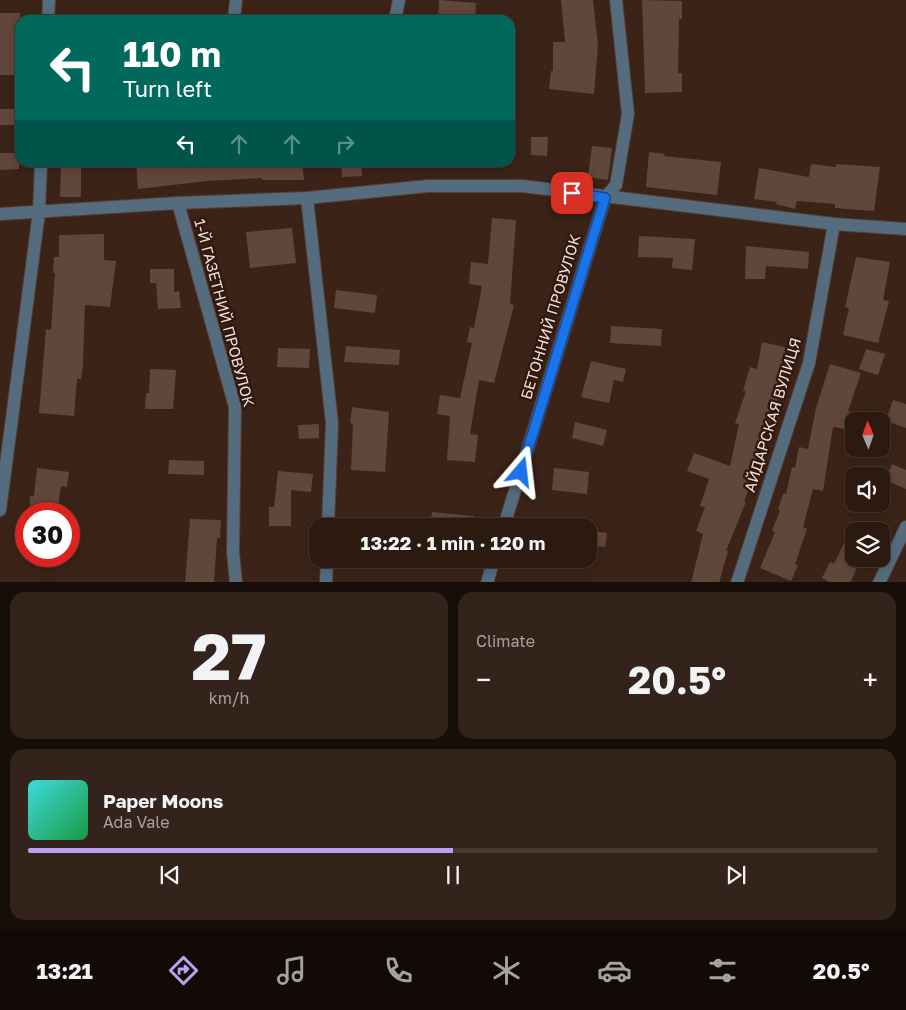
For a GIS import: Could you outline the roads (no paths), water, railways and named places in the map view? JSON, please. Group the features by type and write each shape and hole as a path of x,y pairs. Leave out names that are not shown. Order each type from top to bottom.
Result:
{"street":[{"path":"48,15 49,0"},
{"path":"234,15 236,0"},
{"path":"396,15 399,0"},
{"name":"БЕТОННИЙ ПРОВУЛОК","path":"506,518 605,198 616,186 628,114 616,0"},
{"path":"0,510 39,212 41,167"},
{"path":"0,214 178,203 307,198 437,186 522,186 605,198 834,224 906,229"},
{"path":"307,198 332,424 328,518"},
{"name":"1-Й ГАЗЕТНИЙ ПРОВУЛОК","path":"178,203 235,407 233,552 236,582"},
{"name":"АЙДАРСКАЯ ВУЛИЦЯ","path":"737,582 809,363 834,224"},
{"path":"878,582 906,527"},
{"path":"326,582 327,568"},
{"path":"487,582 491,568"}]}
